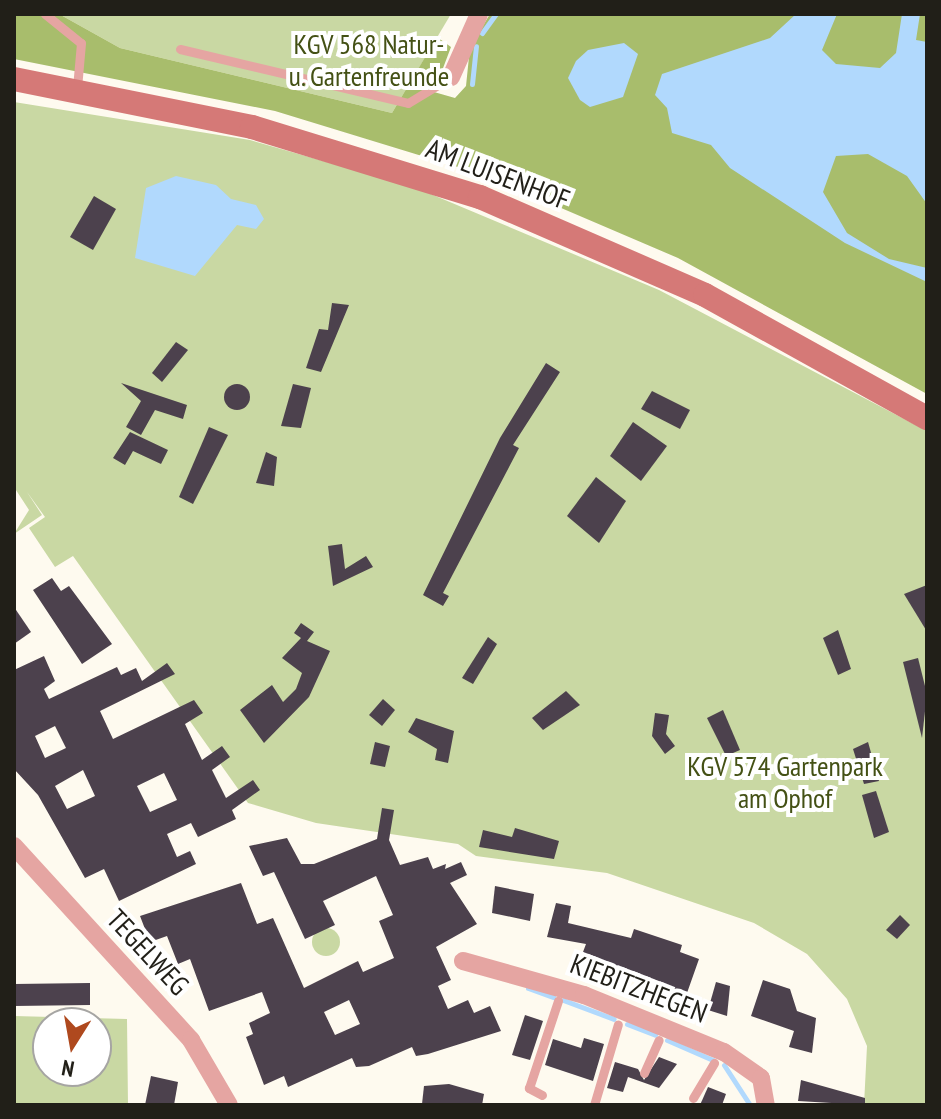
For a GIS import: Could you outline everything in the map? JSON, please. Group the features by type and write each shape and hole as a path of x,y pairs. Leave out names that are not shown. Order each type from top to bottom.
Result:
{"main road":[{"name":"AM LUISENHOF","path":"14,79 77,88 300,139 519,212 705,295 927,418"}],"street":[{"path":"451,77 479,14"},
{"name":"TEGELWEG","path":"14,846 191,1040 229,1105"},
{"name":"KIEBITZHEGEN","path":"463,961 529,977 690,1036 761,1078 766,1105"}],"lane":[{"path":"45,14 81,43 77,88"},
{"path":"180,49 408,103 451,77"},
{"path":"542,1095 526,1089 556,1003"},
{"path":"594,1105 618,1024"},
{"path":"644,1073 659,1040"},
{"path":"693,1098 714,1063"}],"green space":[{"path":"14,14 59,14 120,48 392,113 437,37 451,47 434,92 455,98 466,86 470,47 490,14 927,14 927,394 678,258 484,175 275,111 14,59"},
{"name":"KGV 568 Natur- u. Gartenfreunde","path":"59,14 451,14 392,113 120,48"},
{"name":"KGV 574 Gartenpark am Ophof","path":"14,102 250,140 414,187 659,290 927,431 927,1105 864,1105 867,1046 847,999 807,954 754,923 607,873 476,856 458,844 316,823 248,803 73,556 55,567 29,528 45,517 27,492 42,515 14,534 29,510 14,487"},
{"path":"326,928 336,932 340,942 336,952 326,956 316,952 312,942 316,932"},
{"path":"14,1016 32,1016 32,1087 112,1087 112,1019 127,1019 128,1105 14,1105"}],"water":[{"path":"796,14 837,14 822,50 836,64 880,68 896,53 902,14 920,14 916,40 927,42 927,204 907,176 868,154 836,156 823,192 847,233 889,259 927,268 927,282 845,243 730,168 711,145 672,133 667,108 655,95 662,74 770,38"},
{"path":"624,43 638,54 623,97 590,107 580,100 568,78 576,61 588,50"},
{"path":"176,176 216,185 231,199 256,205 264,219 256,229 237,225 195,276 135,258 146,188"}],"building":[{"path":"94,196 116,209 93,250 70,237"},
{"path":"332,303 349,305 321,372 306,368 319,329 328,330"},
{"path":"176,342 188,350 162,382 152,373"},
{"path":"546,363 560,372 513,445 519,448 443,593 449,596 443,606 423,595 500,438"},
{"path":"121,383 187,405 183,419 155,410 141,435 126,427 141,401"},
{"path":"237,384 246,388 250,397 246,406 237,410 228,406 224,397 228,388"},
{"path":"293,384 311,388 301,428 281,426"},
{"path":"652,391 690,410 680,429 641,409"},
{"path":"633,422 667,446 641,481 610,456"},
{"path":"209,427 228,435 193,504 179,497"},
{"path":"130,432 168,450 161,464 133,451 125,465 113,458"},
{"path":"266,452 277,457 274,486 256,483"},
{"path":"596,477 626,501 599,543 567,516"},
{"path":"342,544 345,569 366,556 373,567 333,586 328,546"},
{"path":"52,578 61,591 69,586 112,644 82,664 33,590"},
{"path":"927,585 927,630 926,630 904,594"},
{"path":"14,607 31,632 14,644"},
{"path":"301,623 314,632 307,641 330,651 309,697 264,743 240,710 272,685 283,702 296,689 302,673 282,658 301,638 294,633"},
{"path":"838,630 851,669 838,675 823,638"},
{"path":"488,637 497,644 473,684 462,678"},
{"path":"44,656 55,681 44,689 49,699 117,667 121,675 136,668 142,681 167,663 175,674 100,711 113,739 194,700 203,713 185,724 202,760 222,746 230,757 212,770 226,798 253,780 260,790 232,810 236,819 198,837 191,823 167,834 177,857 190,851 196,864 119,901 104,869 85,878 38,795 14,769 14,670","holes":["55,726 66,748 45,758 35,736","83,770 95,796 67,809 55,786","164,773 177,800 150,812 137,786"]},
{"path":"918,658 927,694 922,738 903,662"},
{"path":"566,691 580,705 543,730 532,718"},
{"path":"383,699 395,710 382,726 369,715"},
{"path":"723,710 740,750 726,756 707,718"},
{"path":"655,713 669,715 666,734 675,746 665,754 652,736"},
{"path":"416,718 454,731 448,763 435,760 437,749 408,732"},
{"path":"375,742 390,746 385,767 370,764"},
{"path":"868,742 879,781 864,784 853,749"},
{"path":"876,791 889,832 874,838 862,795"},
{"path":"382,808 394,810 389,840 400,865 428,857 433,869 446,864 445,869 461,862 467,875 450,883 477,924 436,947 451,980 438,986 448,1009 468,1000 474,1013 490,1006 501,1031 428,1054 416,1056 412,1047 369,1066 356,1067 352,1058 288,1087 284,1076 264,1085 246,1037 253,1034 249,1023 270,1013 262,992 209,1011 190,959 178,964 167,936 150,942 140,916 241,883 257,924 273,918 304,988 358,961 363,972 394,958 379,921 393,915 376,876 323,901 335,925 305,939 274,872 263,876 249,846 287,838 301,864 314,864 377,839","holes":["349,1000 360,1024 335,1035 324,1012"]},
{"path":"515,828 559,841 554,859 479,847 483,830 512,837"},
{"path":"495,886 534,894 530,921 492,913"},
{"path":"556,903 571,906 568,923 631,938 634,929 682,945 680,952 699,959 687,993 580,960 586,944 547,937"},
{"path":"900,915 910,925 897,939 886,930"},
{"path":"763,980 790,989 797,1011 816,1018 812,1053 789,1047 794,1031 751,1016"},
{"path":"716,982 730,986 727,1016 708,1010"},
{"path":"90,983 90,1005 14,1006 14,984"},
{"path":"525,1015 543,1021 530,1060 512,1055"},
{"path":"584,1038 604,1044 593,1081 545,1065 553,1039 581,1048"},
{"path":"659,1057 677,1064 659,1088 628,1077 623,1092 607,1088 615,1062 638,1069 644,1080"},
{"path":"151,1076 178,1082 174,1105 145,1105"},
{"path":"801,1080 865,1098 865,1105 798,1101"},
{"path":"449,1084 484,1094 482,1105 422,1104 424,1086"},
{"path":"708,1087 726,1094 722,1105 700,1105"}],"waterway":[{"path":"482,33 496,14"},
{"path":"472,84 476,46"},
{"path":"528,988 553,997"},
{"path":"563,1000 614,1019"},
{"path":"627,1024 655,1035"},
{"path":"667,1040 713,1060"},
{"path":"724,1065 750,1105"}]}
